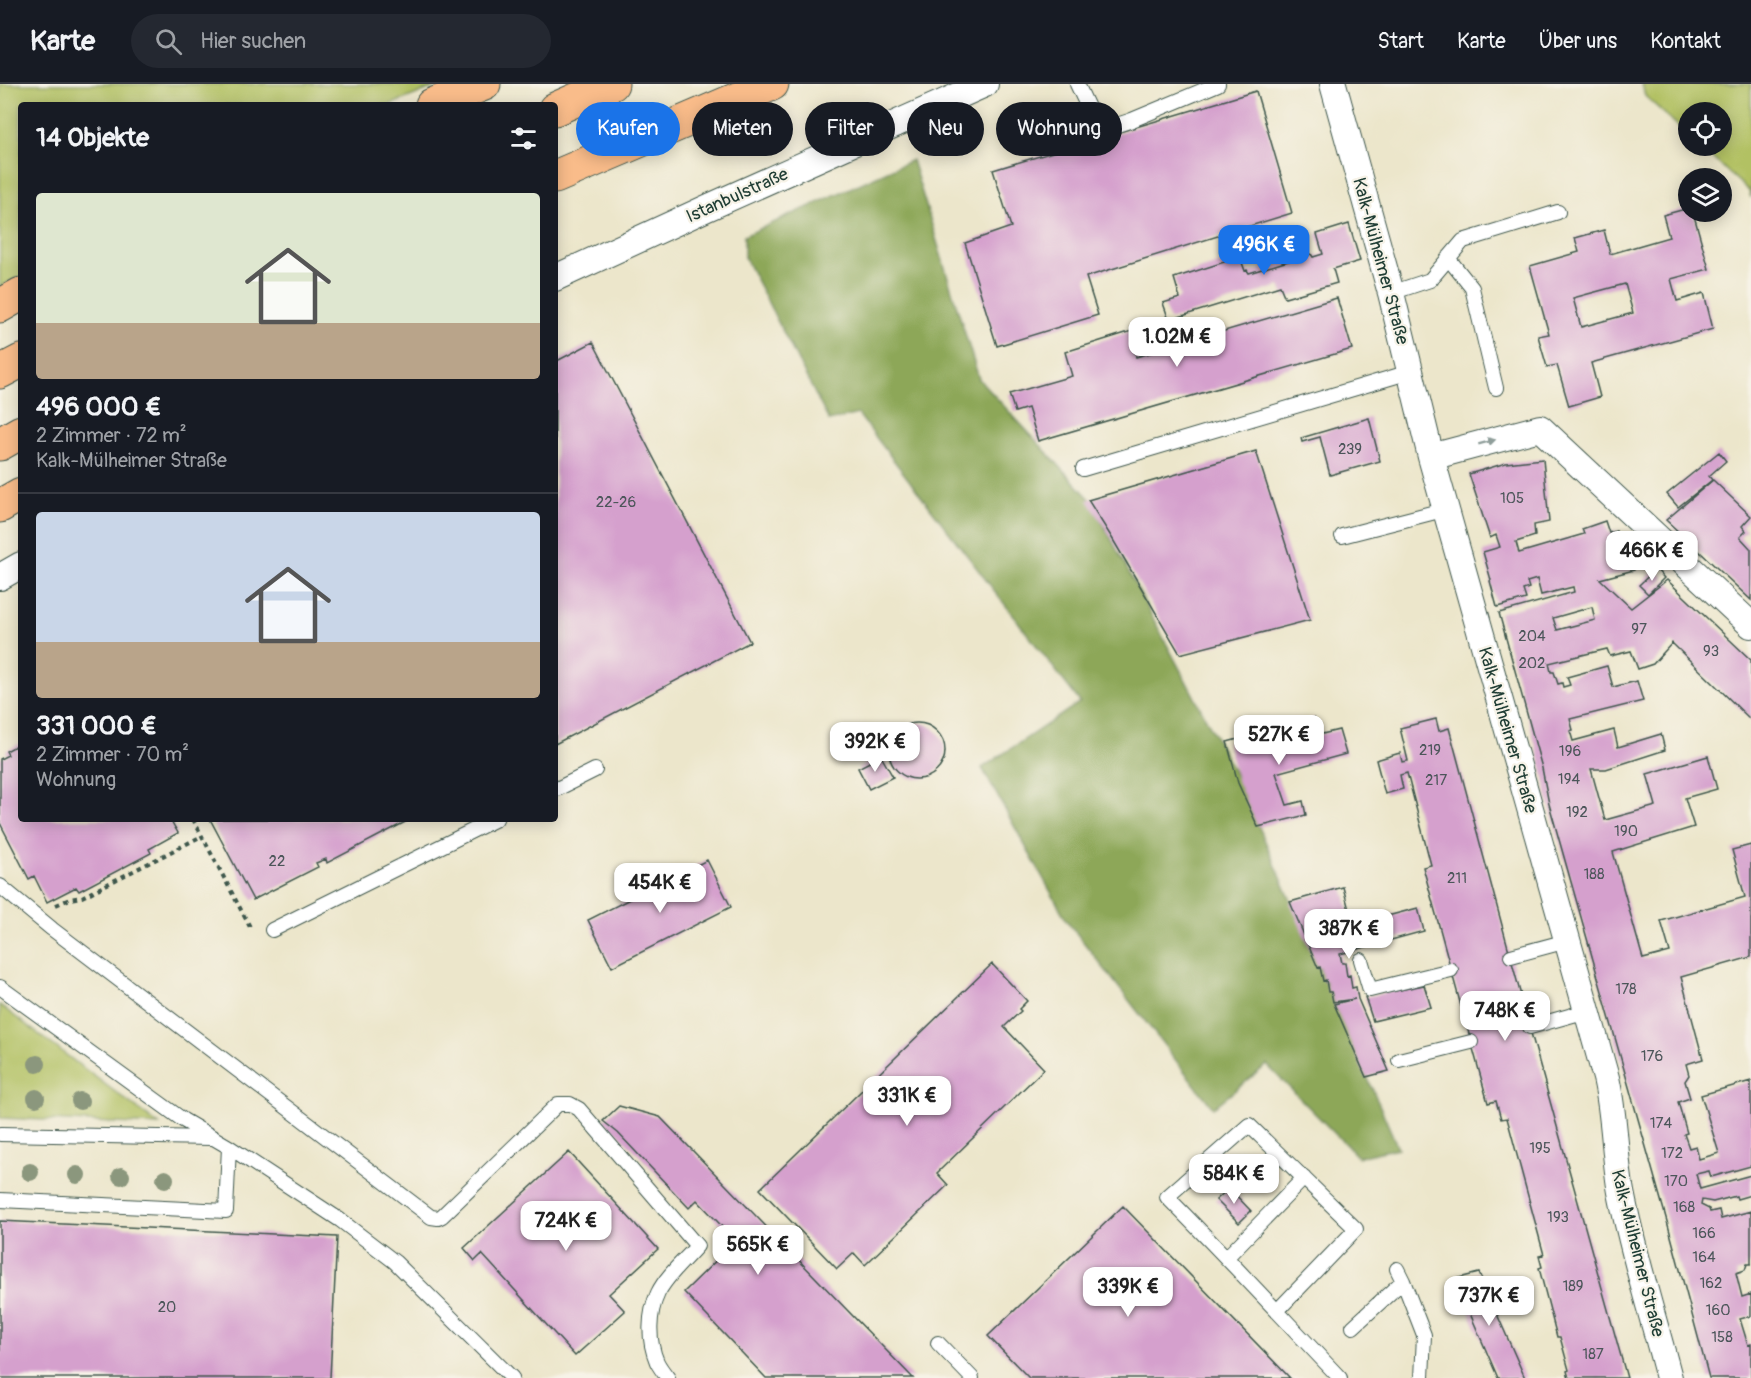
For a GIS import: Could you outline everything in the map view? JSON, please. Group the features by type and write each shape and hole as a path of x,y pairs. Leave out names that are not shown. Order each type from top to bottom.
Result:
{"highway":[{"path":"439,102 484,84"},
{"path":"558,108 612,84"},
{"path":"558,176 772,84"},
{"path":"0,306 18,296"},
{"path":"0,372 18,363"},
{"path":"0,444 18,434"},
{"path":"0,506 18,496"}],"street":[{"name":"Istanbulstraße","path":"558,277 985,84"},
{"name":"Kalk-Mülheimer Straße","path":"1333,84 1391,293 1431,457 1612,1103 1617,1166 1627,1218 1669,1378"},
{"path":"1431,457 1540,428 1751,626"},
{"path":"0,577 18,567"}],"lane":[{"path":"1077,84 1099,132 1218,84"},
{"path":"1391,293 1430,280 1463,241 1558,212"},
{"path":"1448,258 1472,288 1497,388"},
{"path":"1083,469 1410,372"},
{"path":"1342,536 1447,509"},
{"path":"558,788 595,770"},
{"path":"272,930 490,822"},
{"path":"0,886 52,929 431,1216 438,1218 441,1216 558,1104 570,1104 579,1109 697,1246 657,1295 651,1316 651,1341 658,1364 668,1378"},
{"path":"1511,956 1568,941"},
{"path":"1361,960 1370,990 1451,970"},
{"path":"0,987 183,1120 229,1147 340,1220 395,1262 512,1378"},
{"path":"1530,1027 1587,1011"},
{"path":"1399,1060 1471,1042"},
{"path":"1276,1311 1356,1229 1249,1125 1167,1197 1227,1257 1276,1311 1340,1378"},
{"path":"0,1134 212,1138"},
{"path":"0,1200 226,1211 229,1147"},
{"path":"1227,1257 1304,1178"},
{"path":"1353,1327 1400,1275 1424,1335 1422,1378"},
{"path":"938,1343 972,1378"}],"path":[{"path":"195,822 250,928"},
{"path":"52,908 69,899 82,897 202,836"}],"green space":[{"path":"0,84 442,84 397,102 18,102 18,278 0,287"},
{"path":"1642,84 1751,84 1751,198 1749,191 1732,176 1732,168 1723,168 1710,156 1732,156 1732,102 1678,102 1678,126 1645,96"},
{"path":"912,160 979,379 1090,499 1240,783 1398,1148 1358,1157 1267,1065 1213,1108 1067,921 982,768 1080,702 858,414 829,421 744,256 744,236"},
{"path":"0,1005 159,1125 0,1118"}],"building":[{"path":"1256,91 1292,213 1086,277 1098,315 997,346 965,243 1011,227 993,170 1040,156 1122,156 1122,131"},
{"path":"1678,211 1678,222 1696,222 1709,269 1671,279 1677,301 1704,293 1713,329 1591,363 1600,397 1569,406 1557,365 1547,367 1538,336 1549,334 1530,266 1579,252 1575,238 1604,230 1610,254 1669,237 1663,215","holes":["1625,284 1633,313 1581,327 1573,298"]},
{"path":"1349,224 1360,261 1333,269 1337,283 1285,298 1280,286 1169,320 1163,303 1180,298 1174,278 1240,257 1245,271 1249,273 1311,254 1313,257 1323,254 1317,234"},
{"path":"1337,298 1352,349 1038,441 1028,408 1015,412 1009,394 1072,376 1065,352 1145,327 1148,339 1133,344 1136,357"},
{"path":"593,342 750,642 558,742 558,360"},
{"path":"1369,418 1380,461 1330,475 1320,437 1302,442 1301,438"},
{"path":"1256,451 1310,620 1180,654 1088,500"},
{"path":"1719,452 1726,461 1709,476 1712,480 1678,507 1667,494"},
{"path":"1543,459 1549,522 1534,525 1535,536 1516,542 1519,553 1584,534 1582,529 1605,521 1609,533 1616,531 1620,544 1626,542 1634,570 1600,579 1631,608 1667,580 1751,660 1751,720 1672,643 1653,664 1638,669 1631,651 1610,656 1607,649 1549,663 1558,684 1562,683 1563,687 1570,685 1567,677 1607,666 1613,687 1637,681 1643,701 1570,719 1573,741 1614,730 1618,747 1661,734 1665,750 1606,769 1591,769 1605,820 1656,806 1647,774 1708,756 1717,789 1685,798 1694,827 1613,852 1643,959 1670,952 1661,921 1745,897 1732,850 1751,845 1751,957 1681,977 1703,1059 1686,1064 1689,1075 1685,1081 1690,1098 1678,1102 1689,1148 1696,1146 1699,1159 1719,1153 1701,1095 1751,1081 1751,1166 1711,1177 1709,1171 1696,1174 1700,1189 1751,1175 1751,1195 1713,1202 1702,1200 1701,1205 1710,1212 1719,1210 1721,1219 1751,1211 1751,1264 1747,1264 1745,1270 1736,1273 1742,1297 1751,1294 1751,1316 1740,1319 1748,1345 1751,1344 1751,1378 1709,1378 1549,804 1542,768 1499,613 1574,592 1573,587 1541,595 1537,579 1527,582 1529,588 1523,590 1526,599 1497,607 1483,552 1500,547 1496,535 1490,538 1469,474 1506,463","holes":["1592,607 1595,620 1557,630 1553,618"]},
{"path":"1713,480 1751,516 1742,526 1746,531 1740,537 1751,549 1751,600 1666,520"},
{"path":"1656,569 1664,578 1648,594 1639,585"},
{"path":"1314,718 1318,735 1339,730 1346,754 1276,773 1287,805 1303,801 1306,815 1258,827 1238,783 1227,742"},
{"path":"1436,719 1439,731 1449,728 1627,1378 1569,1378 1560,1337 1557,1337 1539,1268 1542,1267 1539,1256 1544,1255 1507,1118 1501,1119 1496,1101 1488,1103 1464,1016 1472,1015 1469,1005 1461,1006 1423,867 1431,865 1407,773 1400,775 1403,789 1385,794 1376,760 1400,753 1402,762 1408,761 1400,728"},
{"path":"917,723 928,725 937,731 943,740 945,751 943,762 937,771 928,777 917,779 906,777 897,771 891,762 889,751 891,740 897,731 906,725"},
{"path":"18,745 18,822 172,822 178,833 149,849 151,853 79,891 76,887 47,902 34,876 29,879 0,823 0,759 8,755 6,751"},
{"path":"881,756 893,777 869,789 858,768"},
{"path":"212,822 405,822 327,863 326,859 316,863 318,867 253,900"},
{"path":"707,860 731,907 612,967 588,920"},
{"path":"1343,887 1353,925 1418,908 1424,931 1340,954 1342,963 1345,963 1347,976 1350,975 1352,988 1356,987 1358,999 1389,1071 1366,1077 1334,1004 1355,999 1333,1002 1326,980 1323,981 1320,967 1318,968 1290,902"},
{"path":"992,964 1027,1001 1019,1009 1021,1011 1004,1027 1044,1069 937,1173 948,1185 865,1265 854,1253 837,1269 760,1189"},
{"path":"1424,985 1431,1007 1373,1021 1365,997"},
{"path":"619,1106 660,1117 913,1378 766,1378 684,1292 736,1241 697,1200 689,1208 618,1133 603,1121"},
{"path":"569,1152 658,1249 609,1294 625,1311 575,1356 482,1254 475,1261 464,1248"},
{"path":"1229,1188 1251,1211 1239,1223 1216,1200"},
{"path":"1123,1206 1290,1378 1029,1378 988,1336"},
{"path":"0,1221 337,1237 330,1378 0,1378"},
{"path":"1479,1273 1525,1378 1498,1378 1455,1279"}]}
